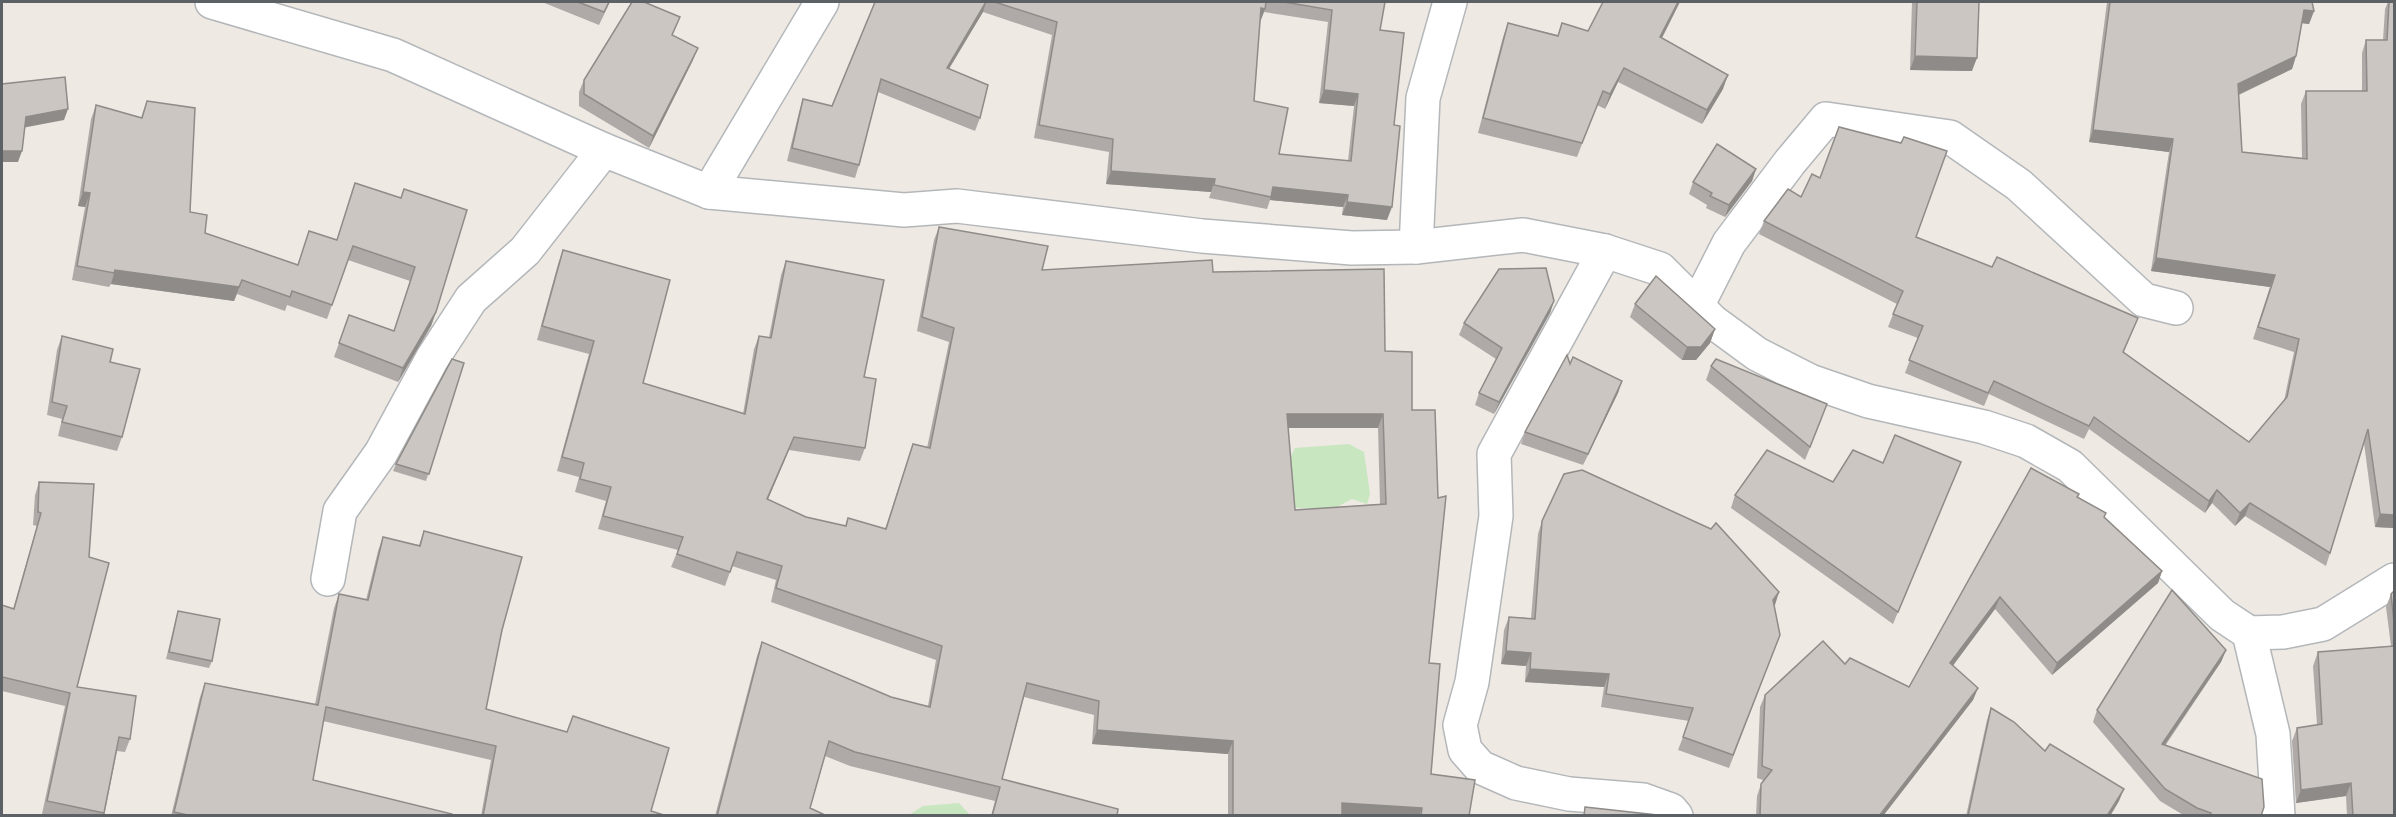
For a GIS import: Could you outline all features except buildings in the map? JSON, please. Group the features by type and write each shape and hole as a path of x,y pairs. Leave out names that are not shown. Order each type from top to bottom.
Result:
{"street":[{"path":"212,2 393,55 604,150 709,192 904,210 957,206 1214,237 1352,248 1416,247 1523,235 1605,251 1660,268 1712,321 1758,354 1810,381 1868,401 1984,427 2026,441 2070,466 2222,615 2249,633 2283,632 2323,624 2394,580"},
{"path":"709,192 822,2"},
{"path":"1416,247 1422,98 1450,2"},
{"path":"1697,306 1729,243 1790,162 1826,119 1950,137 2019,185 2144,300 2176,308"},
{"path":"328,579 340,512 381,453 432,359 471,300 525,251 604,150"},
{"path":"1605,251 1494,454 1496,516 1472,681 1460,725 1465,750 1480,767 1516,783 1569,794 1643,800 1671,810 1676,816"},
{"path":"2249,633 2273,734 2277,816"}],"green space":[{"path":"1349,444 1364,452 1370,494 1367,504 1352,499 1331,510 1285,507 1282,475 1295,448"},
{"path":"959,803 970,815 909,815 923,806"}]}
